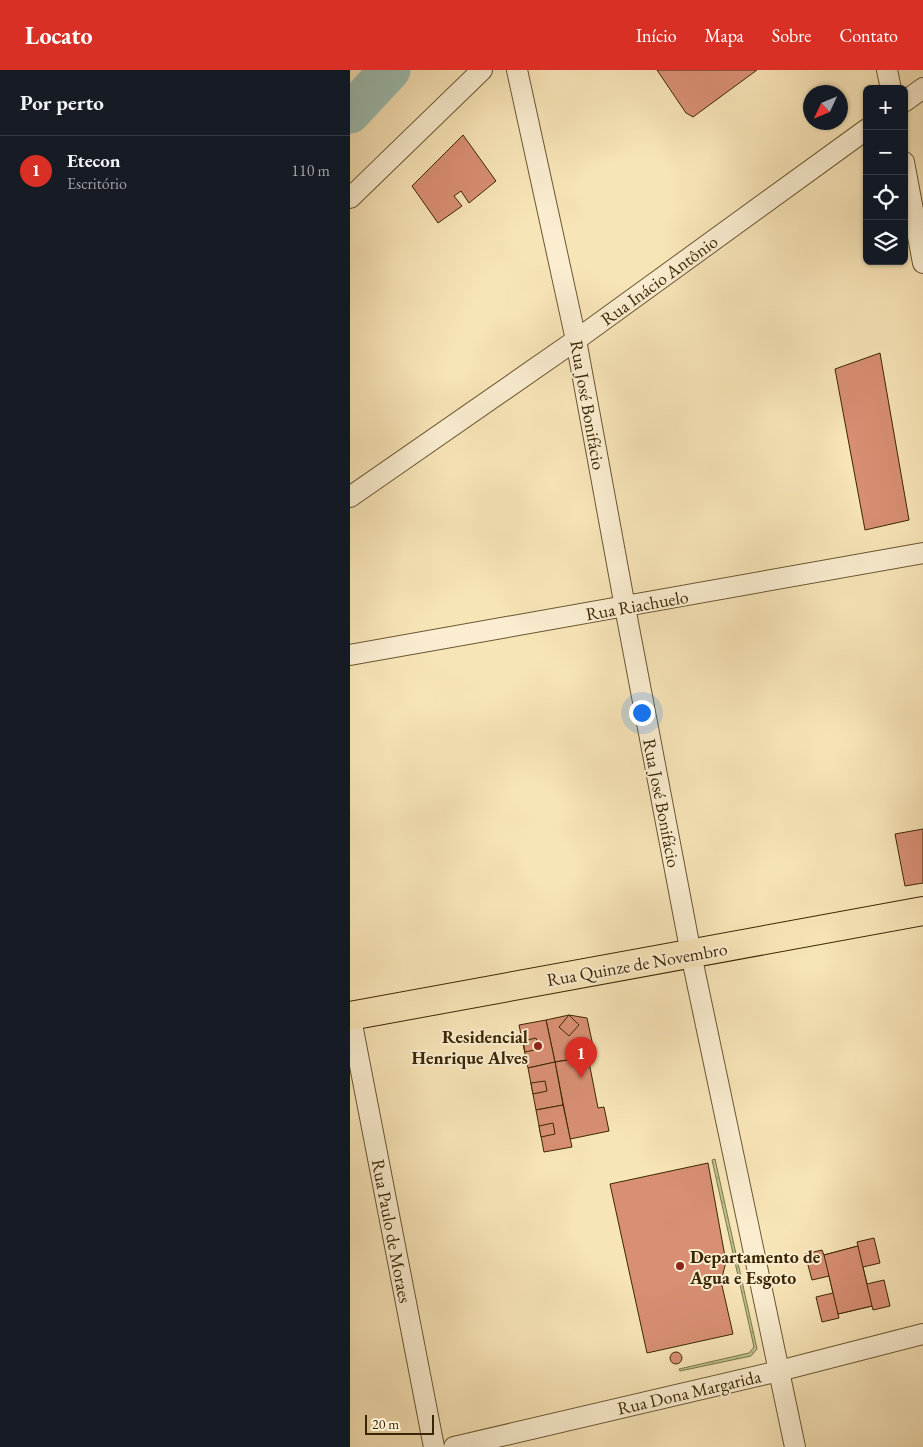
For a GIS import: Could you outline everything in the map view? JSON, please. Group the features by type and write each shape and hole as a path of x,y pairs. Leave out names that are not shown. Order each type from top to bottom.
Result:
{"main road":[{"name":"Rua Quinze de Novembro","path":"350,1016 923,911"}],"street":[{"path":"350,198 482,70"},
{"name":"Rua José Bonifácio","path":"517,70 576,340 690,954 795,1447"},
{"path":"887,70 890,85"},
{"path":"908,99 923,88"},
{"name":"Rua Inácio Antônio","path":"350,497 576,340 866,130"},
{"path":"846,144 863,148"},
{"path":"908,190 923,262"},
{"name":"Rua Riachuelo","path":"350,655 923,553"},
{"name":"Rua Paulo de Moraes","path":"350,1016 434,1447"},
{"name":"Rua Dona Margarida","path":"454,1447 779,1371 923,1334"}],"green space":[{"path":"715,1159 757,1349 751,1356 680,1371 679,1369 749,1353 754,1347 712,1160"}],"building":[{"path":"657,70 757,70 693,117 686,113"},
{"path":"463,135 496,181 469,203 461,191 454,196 462,206 438,223 412,186"},
{"path":"880,353 909,520 865,530 835,369"},
{"path":"923,829 923,883 905,886 895,834"},
{"path":"569,1015 587,1018 595,1055 555,1062 546,1020"},
{"path":"569,1015 579,1025 569,1036 559,1027"},
{"name":"Residencial Henrique Alves","path":"546,1020 555,1062 528,1068 519,1025"},
{"path":"536,1038 539,1049 525,1052 523,1041"},
{"path":"588,1057 598,1108 604,1107 609,1131 570,1139 555,1062"},
{"path":"555,1062 563,1105 536,1110 528,1068"},
{"path":"545,1081 547,1091 533,1094 531,1083"},
{"path":"563,1105 572,1147 544,1152 536,1110"},
{"path":"553,1123 555,1134 541,1137 539,1126"},
{"path":"708,1163 726,1262 721,1281 733,1334 647,1353 610,1184"},
{"path":"874,1238 880,1263 863,1267 867,1284 884,1280 890,1306 873,1310 872,1306 838,1314 839,1318 822,1322 816,1297 833,1293 829,1276 812,1280 805,1254 822,1250 824,1255 858,1246 857,1242"},
{"path":"858,1246 872,1306 838,1314 824,1255"},
{"path":"674,1352 678,1352 682,1358 678,1364 674,1364 670,1360 670,1356"}],"waterway":[{"path":"350,113 390,70"}],"place":[{"name":"Residencial Henrique Alves","path":"538,1046"},
{"name":"Etecon","path":"581,1078"},
{"name":"Departamento de Agua e Esgoto","path":"680,1266"}]}
